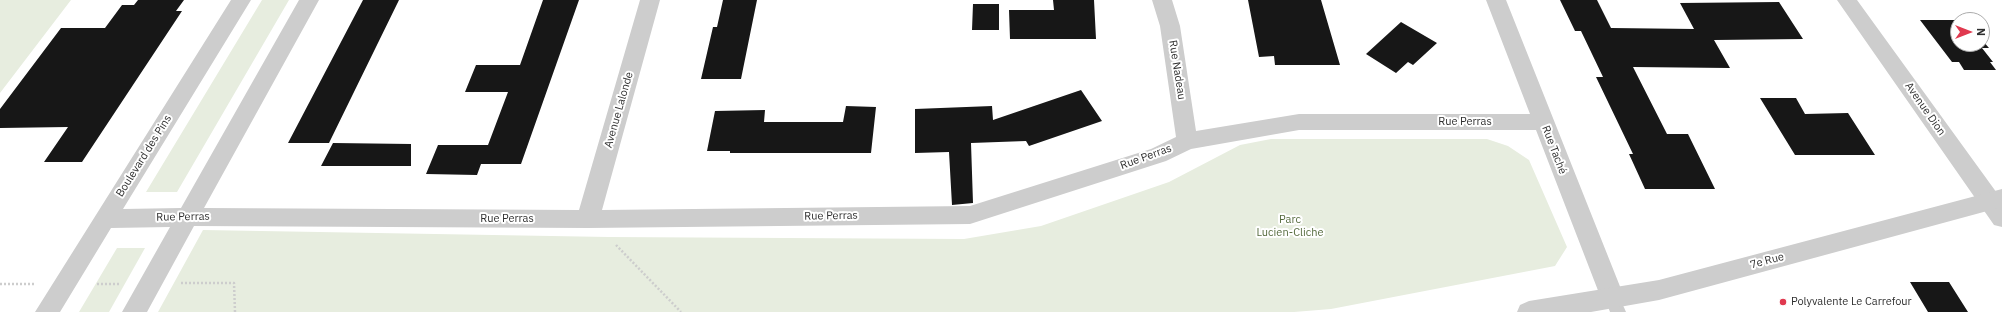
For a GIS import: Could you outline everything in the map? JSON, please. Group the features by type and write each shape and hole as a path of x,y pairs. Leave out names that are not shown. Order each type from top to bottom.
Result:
{"street":[{"name":"Boulevard des Pins","path":"47,312 241,0"},
{"path":"134,312 309,0"},
{"name":"Avenue Lalonde","path":"588,219 650,0"},
{"name":"Rue Nadeau","path":"1162,0 1170,26 1187,142"},
{"name":"Rue Taché","path":"1496,0 1615,305"},
{"name":"Avenue Dion","path":"1847,0 1998,206"},
{"name":"Rue Perras","path":"105,219 188,217 588,219 970,215 1158,155 1187,142 1299,122 1544,122"},
{"name":"7e Rue","path":"1529,312 1615,305 1659,290 1998,206"}],"path":[{"path":"588,219 609,237 681,312"}],"green space":[{"path":"0,0 71,0 0,93"},
{"path":"262,0 289,0 177,192 146,192"},
{"name":"Parc Lucien-Cliche","path":"1271,139 1487,139 1508,146 1529,160 1567,247 1555,266 1331,309 1294,312 158,312 203,230 609,237 964,239 1041,226 1169,182 1240,145"},
{"path":"117,248 145,248 109,312 79,312"}],"building":[{"path":"138,0 184,0 176,11 182,11 82,162 44,162 68,127 0,128 0,109 61,28 105,28 122,5 134,5"},
{"path":"363,0 399,0 329,143 288,143"},
{"path":"543,0 579,0 521,164 481,164 477,175 426,174 438,145 488,145 508,92 465,92 476,65 520,65"},
{"path":"723,0 757,0 741,79 701,79 713,27 717,27"},
{"path":"1053,0 1094,0 1096,39 1010,39 1009,10 1054,10"},
{"path":"1248,0 1321,0 1340,65 1275,65 1274,56 1259,57"},
{"path":"1560,0 1597,0 1611,28 1694,29 1680,3 1779,2 1803,39 1714,40 1730,68 1633,67 1667,134 1688,134 1715,189 1645,189 1629,154 1633,154 1596,77 1603,77 1581,31 1575,31"},
{"path":"973,4 999,4 999,30 972,30"},
{"path":"1920,20 1950,20 1950,52 1985,52 1993,62 1990,62 1996,70 1964,70 1959,62 1952,62"},
{"path":"1401,22 1437,43 1413,65 1408,62 1396,73 1366,54"},
{"path":"1081,90 1102,121 1029,146 1026,141 971,143 973,203 952,205 949,152 915,153 915,109 992,106 993,120"},
{"path":"1760,98 1796,98 1805,114 1848,113 1875,155 1795,155"},
{"path":"846,106 876,107 871,153 730,153 730,151 707,151 715,111 765,110 764,122 843,122"},
{"path":"333,143 411,144 411,166 321,166"},
{"path":"1910,282 1949,282 1968,312 1928,312"}],"place":[{"name":"Polyvalente Le Carrefour","path":"1783,302"}]}
